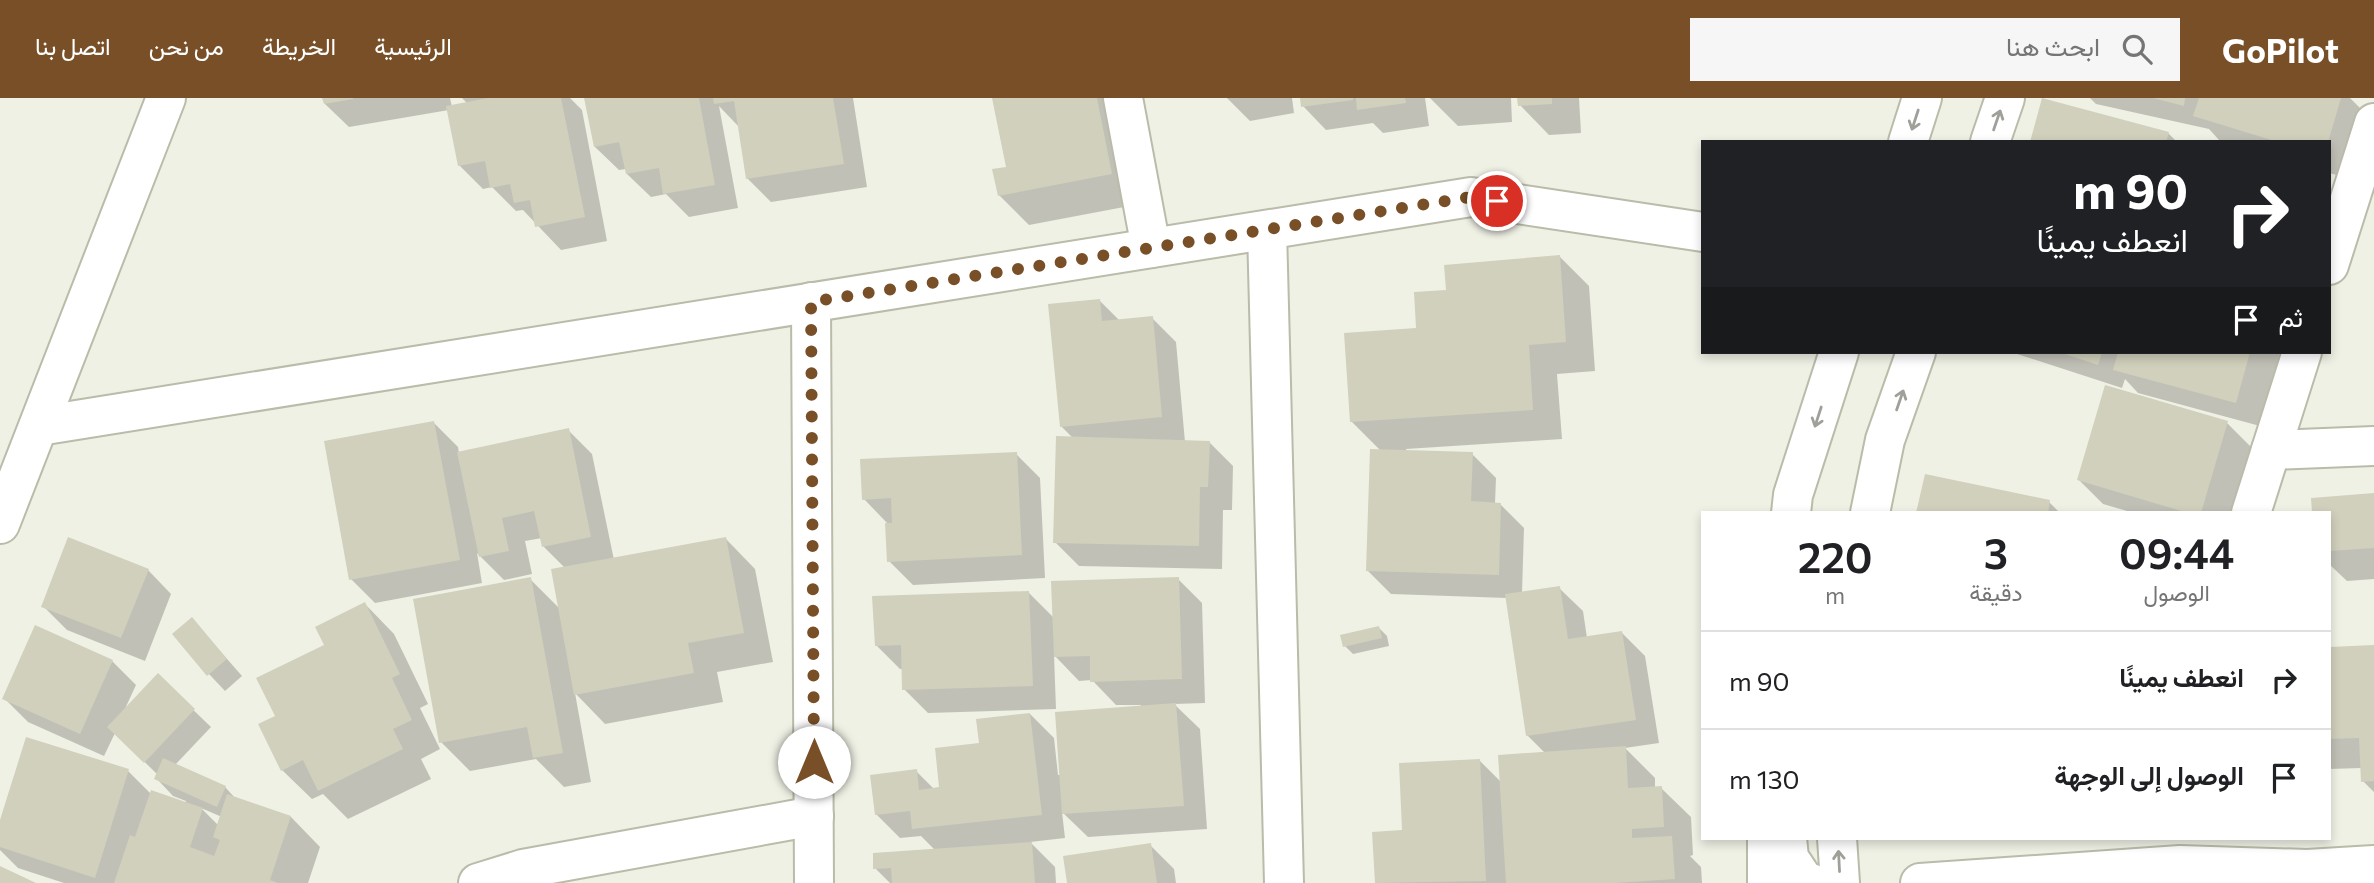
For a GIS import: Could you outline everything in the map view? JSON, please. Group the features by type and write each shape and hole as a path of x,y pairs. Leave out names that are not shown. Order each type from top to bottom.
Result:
{"street":[{"path":"0,524 166,98"},
{"path":"1123,98 1151,248"},
{"path":"1909,140 1922,98"},
{"path":"1991,140 2005,98"},
{"path":"2331,259 2374,124"},
{"path":"39,426 1471,197 1701,232"},
{"path":"1267,230 1284,883"},
{"path":"811,302 814,883"},
{"path":"1790,511 1793,495 1838,354"},
{"path":"1870,511 1885,440 1915,354"},
{"path":"2251,511 2301,354"},
{"path":"2271,450 2374,446"},
{"path":"478,883 523,869 596,869 814,816"},
{"path":"1766,840 1767,883"},
{"path":"1787,840 1789,858 1805,882 1811,883"},
{"path":"1837,840 1840,883"},
{"path":"1920,883 2181,852 2307,876 2374,865"}],"building":[{"path":"322,98 353,98 353,99 324,104"},
{"path":"488,98 561,98 585,217 535,227 530,200 514,203 510,184 490,188 485,161 458,166 446,106"},
{"path":"584,98 699,98 715,185 663,194 659,168 626,174 619,142 594,147"},
{"path":"713,98 833,98 844,164 746,179 734,101 714,104"},
{"path":"992,98 1097,98 1112,174 998,196 992,169 1006,167"},
{"path":"1300,98 1353,98 1353,100 1301,107"},
{"path":"1356,98 1405,98 1406,103 1357,110"},
{"path":"1517,98 1552,98 1552,104 1518,106"},
{"path":"2042,98 2169,132 2167,140 2031,140"},
{"path":"2153,98 2185,98 2184,106"},
{"path":"2199,98 2341,98 2329,140 2271,140 2193,116"},
{"path":"1560,255 1566,342 1529,345 1533,410 1350,422 1344,333 1416,328 1414,292 1446,290 1444,265"},
{"path":"1100,299 1102,321 1153,316 1162,417 1060,427 1048,304"},
{"path":"2065,354 2101,354 2098,365"},
{"path":"2117,354 2249,354 2236,403 2113,370"},
{"path":"2105,385 2228,421 2202,511 2181,511 2077,480"},
{"path":"434,421 460,560 349,580 324,441"},
{"path":"569,428 591,537 542,547 534,511 502,518 509,551 479,557 457,452"},
{"path":"1056,436 1210,441 1208,487 1200,487 1199,546 1053,543"},
{"path":"1370,449 1473,452 1471,501 1501,503 1499,575 1366,571"},
{"path":"1017,452 1022,555 887,562 885,523 892,523 891,498 862,500 860,459"},
{"path":"1925,474 2050,500 2048,511 1916,511"},
{"path":"2374,493 2374,548 2331,551 2331,511 2312,511 2311,498"},
{"path":"68,537 149,569 121,638 41,607"},
{"path":"726,537 744,633 688,643 694,673 574,695 551,569"},
{"path":"531,577 563,753 533,758 527,727 439,743 413,599"},
{"path":"1179,577 1182,679 1090,682 1090,656 1054,657 1051,581"},
{"path":"1560,586 1568,639 1622,631 1636,720 1526,736 1505,594"},
{"path":"1029,591 1033,686 902,690 901,645 875,646 872,596"},
{"path":"365,602 400,674 392,678 412,720 393,729 403,749 318,791 303,760 281,771 258,724 275,716 256,678 324,645 315,627"},
{"path":"192,617 227,659 207,676 172,634"},
{"path":"35,625 113,660 80,734 2,699"},
{"path":"1379,626 1382,638 1343,647 1340,635"},
{"path":"2374,645 2374,781 2361,782 2359,738 2331,739 2331,647"},
{"path":"158,673 195,709 144,763 107,727"},
{"path":"1176,703 1184,806 1062,814 1055,712"},
{"path":"1030,713 1042,815 912,829 910,811 875,815 870,775 917,769 919,790 939,787 935,748 979,743 976,719"},
{"path":"26,737 129,769 95,878 0,847 0,820"},
{"path":"1626,746 1628,788 1662,786 1664,827 1632,829 1632,838 1672,836 1675,879 1615,883 1506,883 1498,755"},
{"path":"163,758 226,786 217,807 154,779"},
{"path":"1480,759 1486,881 1375,883 1372,832 1402,830 1399,763"},
{"path":"151,790 203,808 190,847 214,856 220,840 213,837 227,794 291,816 270,880 278,883 114,883 130,835 135,837"},
{"path":"1032,842 1035,883 892,883 891,868 873,869 873,853"},
{"path":"1151,843 1157,883 1067,883 1063,856"},
{"path":"0,866 36,883 0,883"}],"route":[{"path":"814,762 811,302 1471,197 1497,201"}]}
